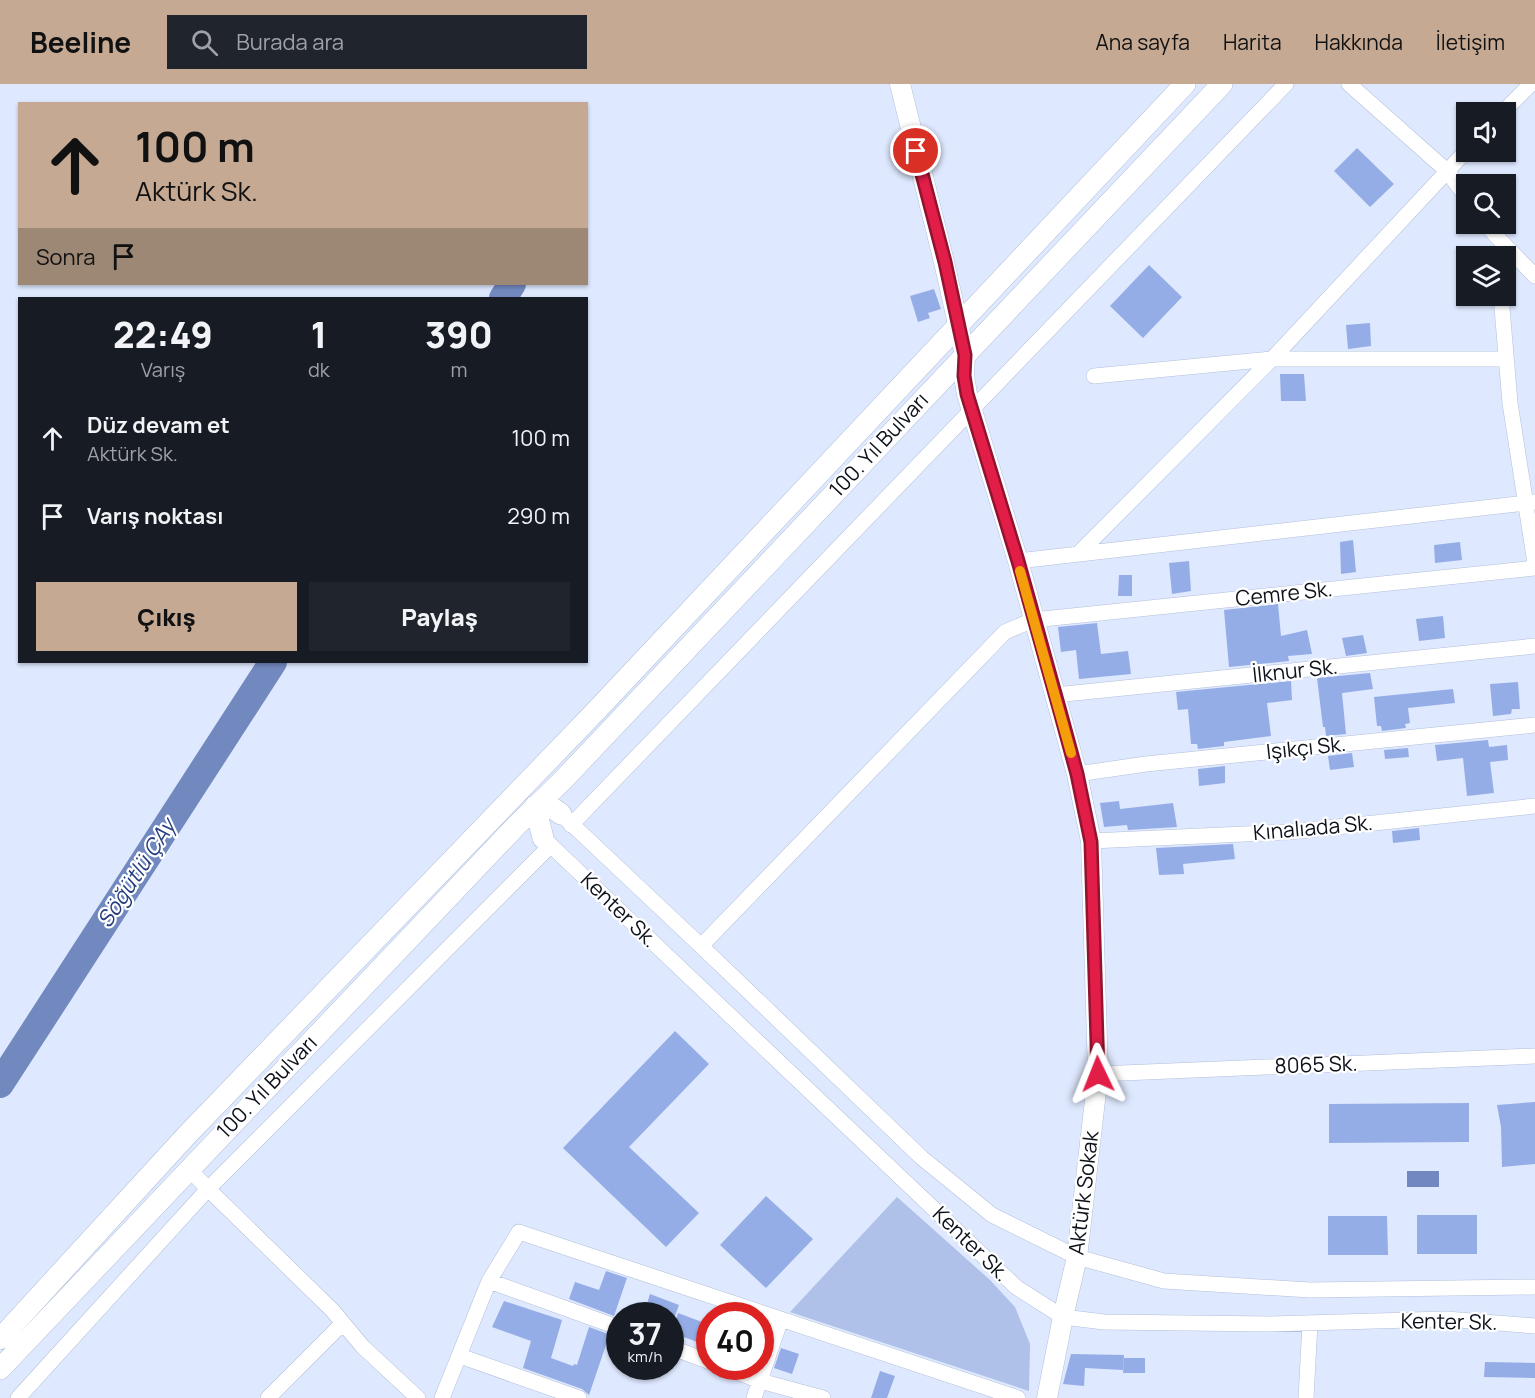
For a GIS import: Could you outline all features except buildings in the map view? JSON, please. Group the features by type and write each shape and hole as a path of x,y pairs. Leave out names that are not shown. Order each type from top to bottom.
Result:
{"main road":[{"name":"100. Yıl Bulvarı","path":"0,1339 186,1136 519,790 1185,84"},
{"name":"100. Yıl Bulvarı","path":"0,1369 535,806 564,779 1222,84"},
{"path":"519,790 535,806 547,841"},
{"path":"535,806 554,809 566,820"}],"street":[{"name":"Aktürk Sokak","path":"900,84 945,262 965,355 964,376 972,411 1018,561 1077,774 1091,842 1098,1074 1077,1257 1047,1398"},
{"path":"566,820 972,411 1286,84"},
{"path":"1349,84 1447,171 1456,183"},
{"path":"1513,102 1532,84"},
{"path":"1078,554 1272,359 1456,162"},
{"path":"1496,236 1496,246"},
{"path":"1496,236 1535,276"},
{"path":"1502,306 1510,403 1530,503 1535,563"},
{"path":"1094,376 1272,359 1506,359"},
{"path":"1018,561 1530,503"},
{"name":"Cemre Sk.","path":"701,946 1005,632 1033,620 1535,568"},
{"name":"İlknur Sk.","path":"1055,695 1535,646"},
{"name":"Işıkçı Sk.","path":"1077,774 1146,764 1535,725"},
{"name":"Kınalıada Sk.","path":"1091,842 1289,832 1535,806"},
{"name":"Kenter Sk.","path":"566,820 922,1158 992,1215 1077,1257 1164,1281 1310,1290 1535,1287"},
{"path":"18,1398 208,1189 547,841"},
{"name":"Kenter Sk.","path":"547,841 1016,1287 1063,1317 1104,1322 1310,1323 1446,1319 1535,1326"},
{"name":"8065 Sk.","path":"1098,1074 1535,1056"},
{"path":"189,1169 332,1310 363,1347 418,1398"},
{"path":"442,1398 489,1281 519,1232 1018,1398"},
{"path":"489,1281 606,1323"},
{"path":"754,1398 781,1319"},
{"path":"268,1398 343,1323"},
{"path":"1306,1398 1310,1323"},
{"path":"460,1356 579,1398"},
{"path":"760,1381 823,1398"}],"shaded area":[{"path":"1407,1171 1439,1171 1439,1187 1407,1187"},
{"path":"897,1197 990,1280 1015,1307 1030,1344 1029,1391 790,1312"}],"waterway":[{"name":"Söğütlü ÇAy","path":"504,297 511,285"},
{"name":"Söğütlü ÇAy","path":"0,1084 272,663"}],"slow traffic":[{"path":"1020,571 1071,753"}],"route":[{"path":"916,151 945,262 965,355 964,376 967,394 1018,561 1061,715 1077,774 1091,842 1098,1074"}]}
